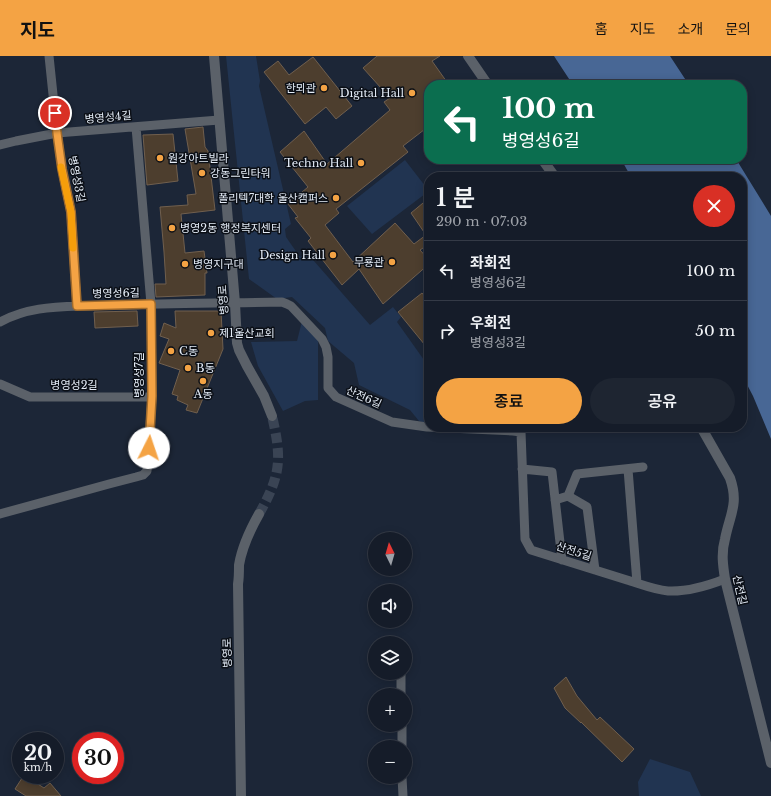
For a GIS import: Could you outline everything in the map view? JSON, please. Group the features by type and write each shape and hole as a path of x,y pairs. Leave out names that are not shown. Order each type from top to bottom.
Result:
{"street":[{"name":"병영성3길","path":"49,56 62,169 71,212 77,306"},
{"name":"병영로","path":"214,56 235,303 237,343 247,366 264,396 272,416"},
{"path":"468,56 485,80"},
{"name":"병영성4길","path":"0,145 16,140 57,133 219,120"},
{"name":"병영성7길","path":"0,514 143,475 147,470 152,396 151,304 136,126"},
{"name":"산전6길","path":"235,303 282,302 291,306 322,339 326,347 328,358 328,388 336,397 392,422 424,427"},
{"name":"병영성6길","path":"0,322 17,314 45,308 151,304 235,303"},
{"name":"병영성2길","path":"0,384 30,397 152,396"},
{"name":"산전5길","path":"521,432 525,539 531,550 667,591 696,589 725,579"},
{"name":"산전길","path":"704,432 730,478 733,487 734,503 724,539 722,564 771,763"},
{"path":"568,496 577,474 643,467"},
{"path":"522,469 552,472 562,560"},
{"path":"628,469 637,583"},
{"path":"555,500 568,496 587,506 594,570"},
{"name":"병영로","path":"241,796 238,592 239,564 258,514"},
{"path":"402,784 403,796"}],"shaded area":[{"path":"226,56 256,56 260,81 259,86 291,224 285,229 286,237 300,257 307,253 370,325 393,307 401,317 397,322 424,360 424,422 419,421 410,410 359,385 354,363 328,341 325,328 292,297 277,299 249,279"},
{"path":"554,56 670,56 686,80 570,80"},
{"path":"405,160 424,185 424,195 372,234 347,206"},
{"path":"624,164 739,164 744,172 628,172"},
{"path":"747,177 771,216 771,439 747,385"},
{"path":"302,321 318,337 318,400 305,401 283,411 258,366 251,342 297,341"},
{"path":"650,759 690,772 701,796 639,796 638,782"}],"building":[{"path":"377,56 440,56 432,61 445,80 424,80 424,130 403,146 408,152 336,209 339,213 325,225 353,262 395,223 414,244 424,236 424,247 420,250 424,254 424,268 383,304 359,269 342,285 308,241 311,238 295,218 298,217 288,204 308,187 280,152 304,131 327,164 390,110 384,102 390,98 363,68"},
{"path":"313,57 352,106 336,119 326,107 305,124 264,72 278,61 289,75"},
{"path":"203,127 205,147 208,151 215,210 181,214 185,253 204,251 207,273 205,273 205,295 156,297 155,284 166,284 160,207 188,205 187,195 196,194 185,129"},
{"name":"원강아트빌라","path":"173,134 178,181 147,185 143,135"},
{"path":"424,202 424,232 411,213"},
{"path":"422,293 424,295 424,344 398,312"},
{"path":"137,311 138,326 95,328 94,312"},
{"path":"175,311 221,311 223,349 197,413 186,410 188,405 177,400 178,396 172,394 180,370 159,363 169,339 160,336 164,323 176,328"},
{"path":"566,677 577,696 597,720 600,717 634,749 622,762 565,708 554,688"},
{"path":"18,784 38,784 44,788 51,784 61,796 26,796 15,789"}],"tunnel":[{"path":"259,514 272,488 278,466 277,444 272,416"}],"slow traffic":[{"path":"61,167 71,212 73,248"}],"place":[{"name":"한뫼관","path":"324,88"},
{"name":"Digital Hall","path":"412,93"},
{"name":"원강아트빌라","path":"160,158"},
{"name":"Techno Hall","path":"361,163"},
{"name":"강동그린타워","path":"202,173"},
{"name":"폴리텍7대학 울산캠퍼스","path":"336,198"},
{"name":"병영2동 행정복지센터","path":"172,228"},
{"name":"Design Hall","path":"333,255"},
{"name":"무룡관","path":"392,262"},
{"name":"병영지구대","path":"185,264"},
{"name":"제1울산교회","path":"211,333"},
{"name":"C동","path":"171,351"},
{"name":"B동","path":"188,368"},
{"name":"A동","path":"203,381"}],"route":[{"path":"55,113 62,169 71,212 77,306 151,304 152,396 149,448"}]}
